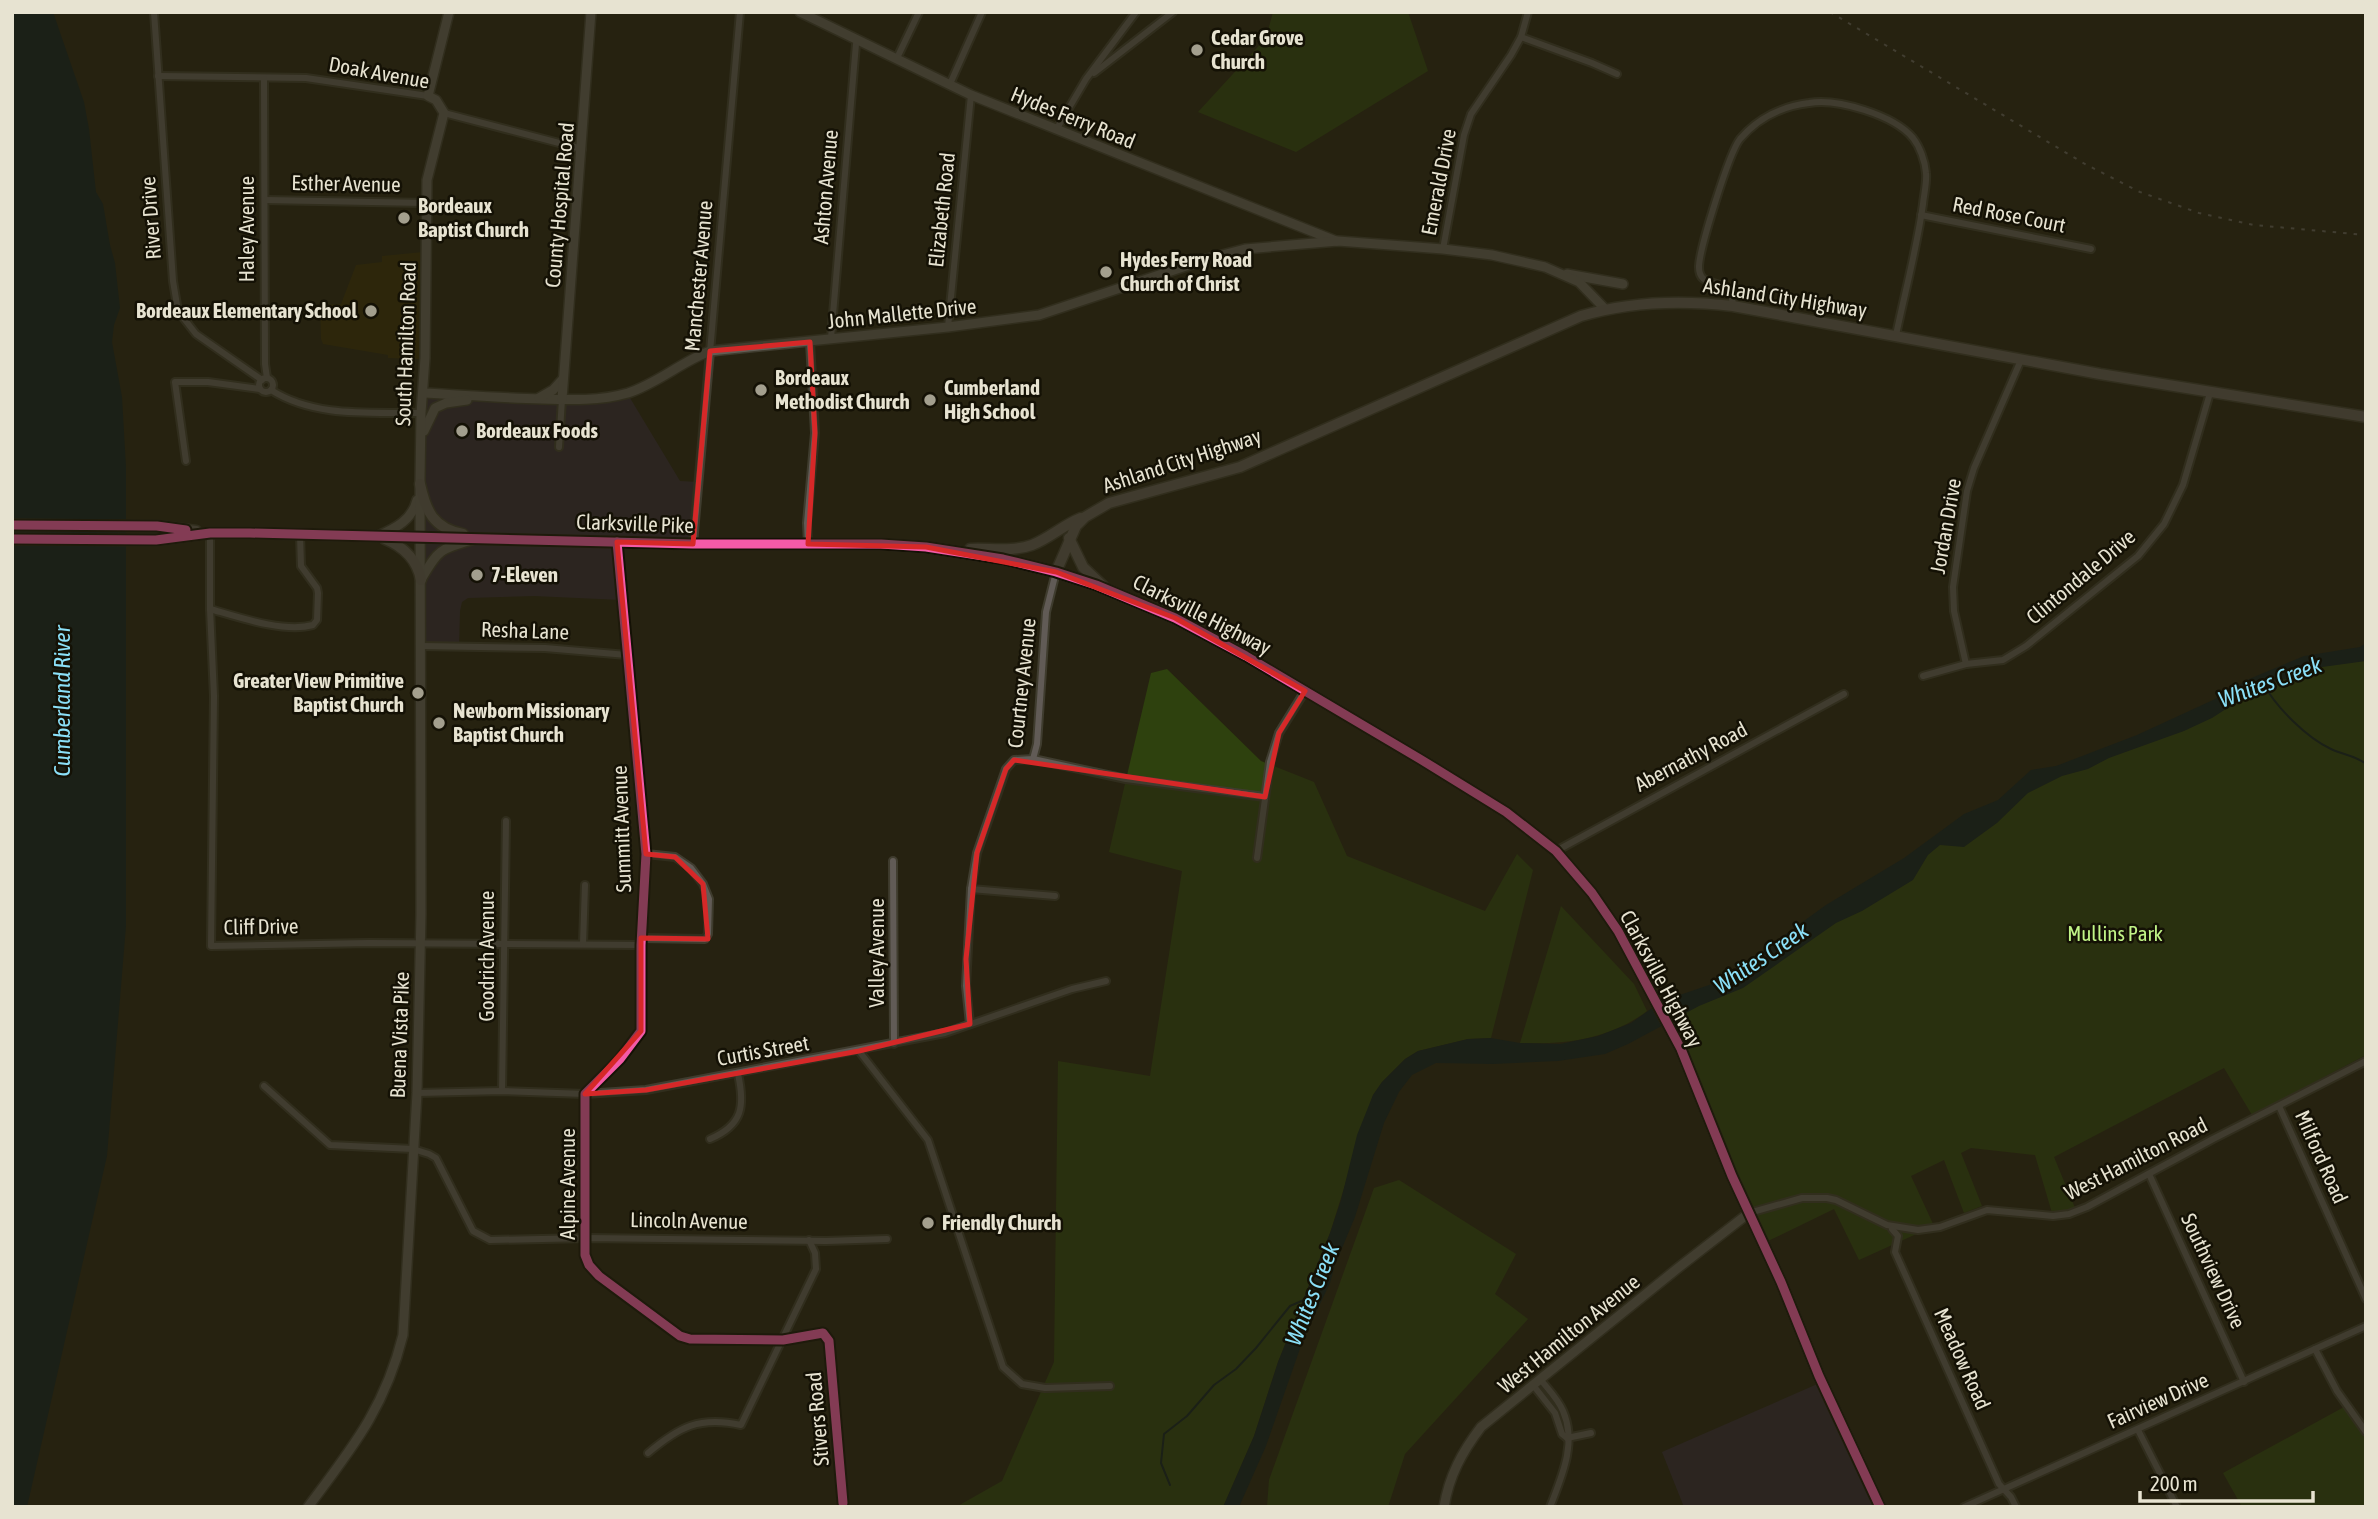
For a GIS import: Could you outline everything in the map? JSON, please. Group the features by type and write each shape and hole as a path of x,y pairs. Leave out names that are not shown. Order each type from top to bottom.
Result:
{"main road":[{"name":"Ashland City Highway","path":"1056,572 1069,538 1085,517 1109,503 1240,467 1581,316 1605,309 1654,303 1688,302 1733,306 2021,360 2364,417"},
{"path":"420,484 425,506 438,523 457,533 480,538"},
{"path":"950,550 1030,546 1069,523 1085,517"},
{"name":"Clarksville Pike","path":"12,525 157,526 211,533 693,544 881,544 950,550 1056,572"},
{"name":"Clarksville Pike","path":"12,539 156,540 211,533"},
{"path":"378,536 399,546 408,554 418,567 421,580"},
{"path":"1069,538 1083,567 1106,589"},
{"name":"Clarksville Highway","path":"1056,572 1106,589 1191,626 1501,809 1556,851 1600,904 1621,935 1681,1049 1822,1382 1880,1507"}],"street":[{"name":"River Drive","path":"154,12 173,281 178,311 196,334 264,379"},
{"path":"428,96 449,12"},
{"name":"County Hospital Road","path":"562,400 591,12"},
{"name":"Manchester Avenue","path":"693,544 740,12"},
{"name":"Hydes Ferry Road","path":"800,12 971,95 1334,243"},
{"path":"898,58 919,12"},
{"path":"950,84 982,12"},
{"path":"1056,130 1086,79 1136,12"},
{"path":"1086,79 1173,12"},
{"name":"Emerald Drive","path":"1443,249 1464,135 1471,114 1521,37 1528,12"},
{"path":"1521,37 1617,74"},
{"name":"Ashton Avenue","path":"831,338 858,40"},
{"name":"Doak Avenue","path":"158,76 306,79 428,96 436,100 444,113 582,149"},
{"name":"Haley Avenue","path":"264,79 264,379"},
{"name":"Elizabeth Road","path":"948,327 971,95"},
{"path":"1733,306 1732,294 1728,288 1708,282 1699,268 1727,167 1739,141 1776,111 1812,102 1839,104 1885,119 1900,128 1912,138 1921,152 1927,174 1922,215 1896,335"},
{"name":"South Hamilton Road","path":"421,537 426,203 429,169 444,113"},
{"name":"Esther Avenue","path":"265,200 426,203"},
{"name":"Red Rose Court","path":"1922,215 2091,249"},
{"path":"1334,243 1443,249 1492,255 1545,267 1579,282 1605,309"},
{"name":"John Mallette Drive","path":"422,393 562,400 597,399 647,386 689,360 710,351 1039,315 1245,249 1334,243"},
{"path":"1559,273 1623,284"},
{"path":"808,544 807,523 815,433 810,342"},
{"name":"Jordan Drive","path":"1966,664 1954,611 1953,587 1966,491 2021,360"},
{"path":"537,399 553,390 564,377"},
{"path":"260,389 264,379 273,383 271,390"},
{"path":"186,460 175,383 208,383 266,392 271,390 290,401 316,408 354,412 421,413"},
{"name":"Clintondale Drive","path":"1923,676 1966,664 2003,660 2026,646 2138,556 2164,524 2183,485 2210,393"},
{"name":"John Mallette Drive","path":"421,440 428,418 435,408 450,402 479,397"},
{"path":"559,447 562,400"},
{"path":"378,536 395,528 411,515 417,504 420,484"},
{"name":"Cliff Drive","path":"211,533 209,608 214,696 211,946 583,944 705,939 708,934 709,898 704,884 691,868 670,856 646,854"},
{"path":"209,608 263,624 305,627 313,625 317,614 318,593 301,566 300,534"},
{"name":"Buena Vista Pike","path":"309,1507 362,1434 380,1402 395,1369 403,1335 416,1093 420,944 421,537"},
{"path":"421,580 438,553 454,545 480,538"},
{"name":"Summitt Avenue","path":"585,1094 620,1059 641,1031 641,942 646,854 617,542"},
{"name":"Courtney Avenue","path":"970,1024 966,986 971,889 977,853 1006,769 1014,760 1033,759 1037,744 1046,609 1056,572"},
{"name":"Resha Lane","path":"421,646 545,648 627,655"},
{"path":"1257,858 1270,762 1279,733 1305,691"},
{"name":"Abernathy Road","path":"1556,851 1843,694"},
{"path":"1033,759 1126,779 1265,797"},
{"name":"Goodrich Avenue","path":"502,1091 506,821"},
{"name":"Valley Avenue","path":"893,861 894,1044"},
{"path":"583,944 585,886"},
{"path":"971,889 1055,895"},
{"name":"Curtis Street","path":"416,1093 502,1091 585,1094 646,1090 945,1033 1072,989 1106,981"},
{"path":"859,1051 928,1140 1003,1367 1021,1384 1045,1388 1110,1386"},
{"name":"West Hamilton Road","path":"1749,1213 1802,1198 1827,1198 1887,1225 1918,1230 1940,1227 1987,1210 2053,1216 2069,1214 2366,1060"},
{"path":"710,1139 723,1133 738,1116 742,1104 738,1074"},
{"path":"264,1086 330,1145 412,1149"},
{"name":"Alpine Avenue","path":"585,1094 585,1255 598,1276 680,1336 702,1340 783,1340 823,1333"},
{"name":"Milford Road","path":"2279,1106 2366,1298"},
{"name":"Lincoln Avenue","path":"412,1149 436,1158 473,1231 490,1240 887,1239"},
{"name":"Southview Drive","path":"2149,1174 2244,1382"},
{"name":"West Hamilton Avenue","path":"1444,1507 1448,1486 1464,1450 1481,1427 1749,1213"},
{"name":"Meadow Road","path":"1887,1225 1898,1236 1895,1252 1993,1471 2016,1507"},
{"path":"649,1453 682,1428 710,1422 741,1425 816,1269 815,1253 809,1240"},
{"name":"Fairview Drive","path":"1964,1507 2366,1326"},
{"name":"Stivers Road","path":"823,1333 829,1341 843,1503"},
{"path":"2315,1349 2337,1391 2366,1432"},
{"path":"1537,1382 1557,1402 1570,1430 1567,1438 1567,1464 1550,1507"},
{"path":"1537,1382 1562,1434 1567,1438"},
{"path":"1550,1406 1557,1402"},
{"path":"2138,1430 2177,1507"},
{"path":"1567,1438 1591,1433"}],"highlighted area":[{"path":"810,342 815,433 808,544 926,547 1056,572 1175,618 1305,691 1279,733 1265,797 1014,760 1006,769 977,853 966,959 970,1024 859,1051 646,1090 585,1094 641,1031 641,938 708,939 703,884 675,857 646,854 617,542 693,544 710,351"}],"shaded area":[{"name":"Bordeaux Elementary School","path":"423,252 421,359 388,358 388,355 323,344 320,305 341,304 356,265 382,262 382,256"},
{"path":"423,393 573,400 627,393 680,481 698,482 693,544 617,542 622,600 534,596 468,598 462,602 460,611 459,647 421,646"},
{"path":"1822,1382 1880,1507 1684,1507 1662,1452"}],"green space":[{"path":"1273,12 1408,12 1428,71 1296,152 1198,112 1266,38"},
{"name":"Mullins Park","path":"2366,654 2366,1055 2252,1115 2224,1068 2054,1157 2075,1208 2052,1213 2035,1155 1971,1148 1961,1153 1982,1206 1964,1213 1944,1160 1911,1176 1934,1226 1859,1260 1834,1209 1768,1241 1667,1018 1939,842 2039,781 2272,680"},
{"path":"1167,669 1261,761 1314,782 1347,856 1485,911 1517,854 1533,870 1491,1038 1468,1039 1418,1051 1405,1059 1373,1095 1330,1233 1278,1362 1254,1436 1223,1507 956,1507 1002,1481 1054,1362 1058,1061 1150,1076 1182,871 1109,852 1151,673"},
{"path":"1561,906 1634,984 1647,1011 1602,1034 1554,1043 1520,1043"},
{"path":"1399,1180 1516,1254 1495,1294 1528,1319 1405,1454 1388,1507 1267,1507 1269,1480 1374,1188"},
{"path":"2344,1407 2366,1437 2366,1507 2242,1507 2223,1473"}],"water":[{"name":"Cumberland River","path":"12,12 53,12 84,102 96,192 103,204 115,263 120,308 112,342 122,397 126,467 126,926 107,1156 27,1507 12,1507"},
{"name":"Whites Creek","path":"2366,643 2366,661 2315,668 2290,679 2279,680 2254,691 2212,718 2184,731 2109,758 2088,769 2062,776 2028,793 1997,823 1964,847 1940,845 1928,855 1913,880 1862,911 1836,923 1743,988 1699,1006 1628,1044 1605,1054 1558,1061 1436,1063 1412,1075 1399,1092 1384,1123 1355,1217 1330,1283 1303,1340 1266,1446 1239,1507 1223,1507 1254,1436 1278,1362 1330,1233 1357,1135 1373,1095 1405,1059 1418,1051 1468,1039 1491,1038 1520,1043 1560,1044 1598,1036 1631,1023 1662,1001 1712,984 1729,975 1826,905 1904,858 1964,814 1998,800 2031,770 2056,766 2137,735 2213,700 2249,679 2304,656 2360,647"}],"waterway":[{"name":"Whites Creek","path":"2264,685 2285,712 2312,738 2366,764"},
{"name":"Whites Creek","path":"1170,1485 1161,1463 1164,1434 1187,1416 1214,1385 1236,1369 1290,1306 1304,1300"}],"railway":[{"path":"1830,12 2085,164 2140,192 2199,213 2254,225 2366,235"}],"cycle path":[{"path":"12,525 157,526 186,530"},
{"path":"12,539 156,540 210,533 250,533 926,547 1003,559 1056,572 1096,585 1175,618 1246,656 1506,812 1556,851 1592,893 1618,931 1681,1049 1732,1176 1781,1282 1819,1376 1880,1507"},
{"path":"617,542 646,854 641,945 641,1031 620,1059 585,1094 585,1255 589,1265 599,1276 680,1336 690,1339 783,1340 823,1333 829,1341 843,1503"}],"place":[{"name":"Cedar Grove Church","path":"1197,50"},
{"name":"Bordeaux Baptist Church","path":"404,218"},
{"name":"Hydes Ferry Road Church of Christ","path":"1106,272"},
{"name":"Bordeaux Elementary School","path":"371,311"},
{"name":"Bordeaux Methodist Church","path":"761,390"},
{"name":"Cumberland High School","path":"930,400"},
{"name":"Bordeaux Foods","path":"462,431"},
{"name":"7-Eleven","path":"477,575"},
{"name":"Greater View Primitive Baptist Church","path":"418,693"},
{"name":"Newborn Missionary Baptist Church","path":"439,723"},
{"name":"Friendly Church","path":"928,1223"}]}
